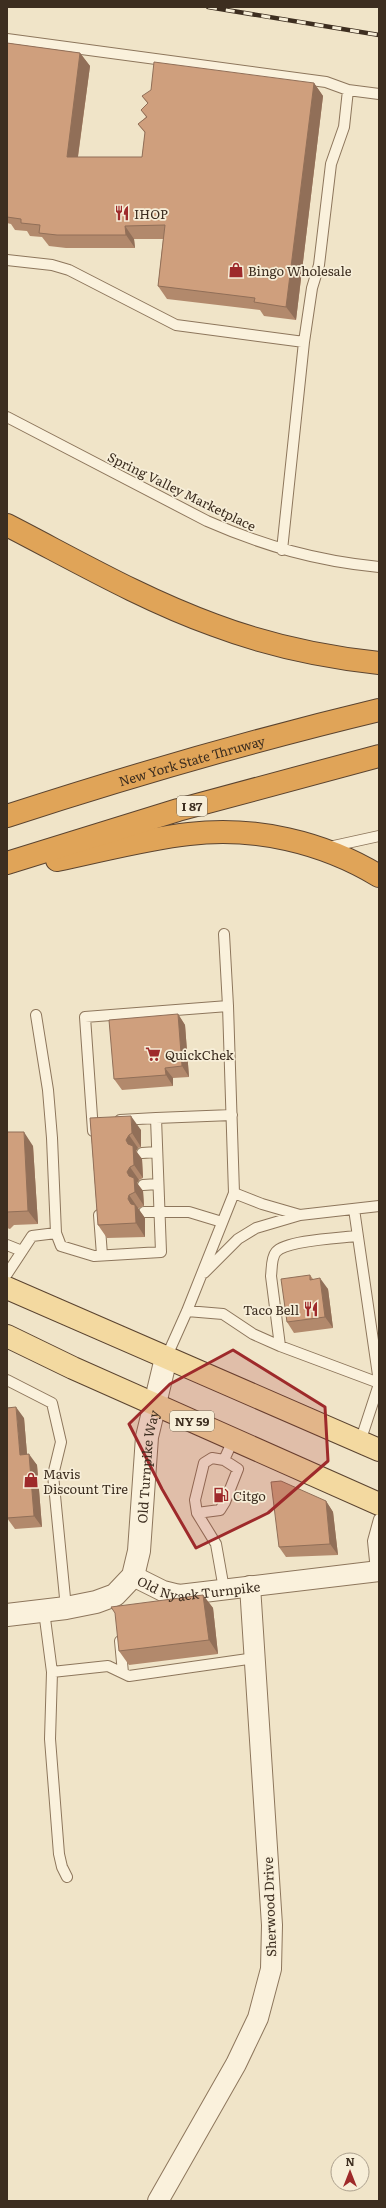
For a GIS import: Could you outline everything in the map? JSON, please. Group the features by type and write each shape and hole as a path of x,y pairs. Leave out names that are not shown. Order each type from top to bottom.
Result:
{"highway":[{"path":"7,525 145,595 214,625 288,648 337,658 379,663"},
{"name":"New York State Thruway","path":"7,816 200,757 379,710"},
{"name":"I 87","path":"7,863 178,810 379,756"},
{"path":"7,872 149,840 190,833 230,833 271,836 323,849 379,876"}],"main road":[{"path":"7,1288 369,1446"},
{"name":"NY 59","path":"7,1336 154,1404 379,1504"}],"street":[{"name":"Old Turnpike Way","path":"133,1576 139,1551 147,1437 166,1358"},
{"name":"Old Nyack Turnpike","path":"7,1615 66,1608 96,1602 115,1595 133,1576 172,1594 186,1594 377,1571"},
{"name":"Sherwood Drive","path":"158,2201 236,2064 258,2018 270,1969 272,1925 250,1586"}],"lane":[{"path":"7,39 326,82 348,90 379,94"},
{"path":"282,550 304,342 312,288 319,265 331,164 344,127 348,90"},
{"path":"7,260 52,265 69,270 176,325 304,342"},
{"name":"Spring Valley Marketplace","path":"7,418 208,521 248,538 282,550 335,561 379,567"},
{"path":"323,849 379,836"},
{"path":"166,1358 187,1311 234,1193 228,1006 224,934"},
{"path":"94,1142 100,1120 85,1017 228,1006"},
{"path":"36,1015 48,1090 52,1138 56,1233 61,1246 94,1256 161,1252 156,1118"},
{"path":"100,1120 232,1115"},
{"path":"142,1153 157,1152"},
{"path":"143,1185 158,1184"},
{"path":"234,1193 262,1204 300,1215"},
{"path":"201,1276 238,1239 256,1228 300,1215 379,1206"},
{"path":"354,1209 379,1383 369,1446"},
{"path":"100,1211 102,1255"},
{"path":"144,1212 189,1212 222,1222"},
{"path":"7,1274 32,1236 56,1233"},
{"path":"280,1346 271,1276 272,1265 276,1252 288,1245 357,1236"},
{"path":"7,1244 22,1251"},
{"path":"187,1311 223,1314 253,1334 280,1346 379,1383"},
{"path":"7,1380 52,1403 61,1442 53,1476 66,1608"},
{"path":"224,1460 234,1440"},
{"path":"197,1513 220,1510 225,1502 238,1469 224,1460 212,1458 204,1464 195,1500 197,1513 216,1544 224,1589"},
{"path":"377,1571 373,1541 379,1520"},
{"path":"44,1611 52,1672 50,1739 59,1854 62,1867 67,1876"},
{"path":"118,1627 123,1673"},
{"path":"52,1672 108,1666 128,1676 255,1658"}],"highlighted area":[{"path":"233,1350 325,1407 328,1461 268,1513 196,1548 162,1489 129,1424 170,1384"}],"building":[{"path":"7,43 80,53 67,157 142,157 145,132 138,124 147,117 141,110 148,103 142,96 151,90 154,62 314,83 286,307 254,302 255,298 158,286 165,225 125,226 126,235 57,235 39,233 40,225 21,223 21,219 7,217"},
{"name":"QuickChek","path":"178,1014 182,1066 165,1068 166,1075 114,1079 109,1020"},
{"path":"131,1116 132,1133 126,1140 128,1144 133,1146 134,1165 130,1167 127,1172 129,1176 134,1178 135,1192 129,1195 128,1199 131,1204 135,1205 136,1223 98,1225 90,1118"},
{"path":"7,1132 24,1132 28,1211 7,1212"},
{"name":"Taco Bell","path":"310,1275 310,1280 320,1278 325,1317 287,1322 281,1279"},
{"path":"16,1407 20,1455 29,1454 34,1516 7,1518 7,1408"},
{"path":"281,1481 326,1501 330,1544 279,1547 271,1482"},
{"path":"203,1595 209,1640 119,1651 115,1613 111,1607"}],"railway":[{"path":"208,7 379,35"}],"place":[{"name":"IHOP","path":"122,213"},
{"name":"Bingo Wholesale","path":"236,270"},
{"name":"QuickChek","path":"153,1054"},
{"name":"Taco Bell","path":"311,1309"},
{"name":"Mavis Discount Tire","path":"31,1480"},
{"name":"Citgo","path":"221,1495"}]}
